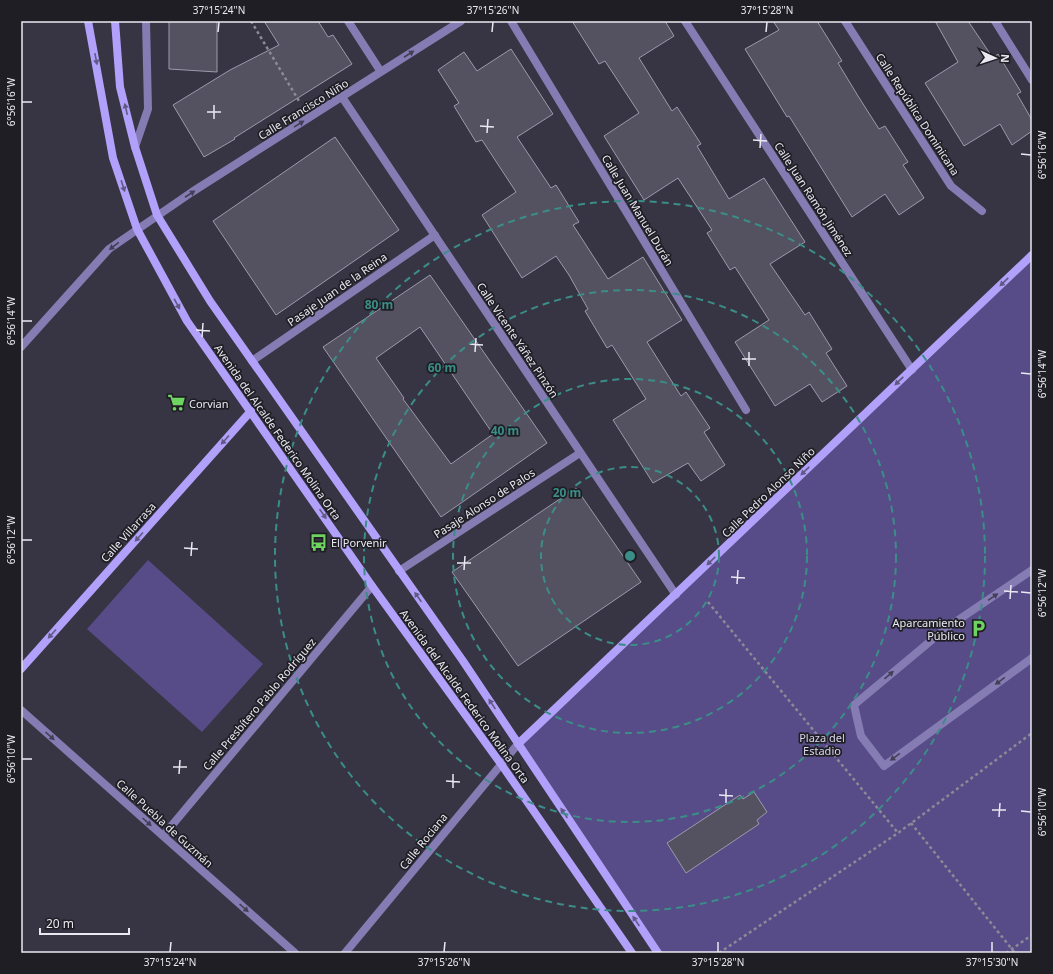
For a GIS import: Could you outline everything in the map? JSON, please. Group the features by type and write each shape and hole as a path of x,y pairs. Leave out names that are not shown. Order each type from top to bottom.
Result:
{"main road":[{"name":"Avenida del Alcalde Federico Molina Orta","path":"88,21 113,158 137,229 187,321 372,586 501,764 629,952"},
{"name":"Avenida del Alcalde Federico Molina Orta","path":"115,21 120,87 134,147 157,215 210,301 463,661 658,953"},
{"name":"Calle Pedro Alonso Niño","path":"518,744 1032,255"},
{"name":"Calle Villarrasa","path":"21,668 251,411"}],"street":[{"path":"134,147 148,109 146,21"},
{"path":"348,21 381,72"},
{"name":"Calle Francisco Niño","path":"21,347 109,249 157,215 461,21"},
{"name":"Calle Juan Manuel Durán","path":"511,21 746,410"},
{"name":"Calle Juan Ramón Jiménez","path":"685,21 912,370"},
{"name":"Calle República Dominicana","path":"845,21 951,186 982,211"},
{"path":"995,21 1032,80"},
{"name":"Calle Vicente Yáñez Pinzón","path":"342,97 676,595"},
{"name":"Pasaje Juan de la Reina","path":"252,361 435,235"},
{"name":"Pasaje Alonso de Palos","path":"399,571 580,453"},
{"path":"1032,570 945,629 854,705 862,736 884,766 1032,658"},
{"name":"Calle Presbítero Pablo Rodríguez","path":"162,836 372,586"},
{"name":"Calle Puebla de Guzmán","path":"21,710 295,953"},
{"name":"Calle Rociana","path":"345,953 518,744"}],"path":[{"path":"251,21 300,104"},
{"path":"708,602 898,833"},
{"path":"719,953 898,833 1032,733"},
{"path":"911,823 1015,953"},
{"path":"1006,953 1032,935"}],"green space":[{"name":"Plaza del Estadio","path":"1032,255 1032,953 658,953 518,744"},
{"path":"148,560 263,664 202,732 87,629"}],"building":[{"path":"169,21 217,21 217,72 169,69"},
{"path":"264,21 318,21 328,37 333,35 352,64 234,138 235,139 204,157 173,105 230,70 279,45"},
{"path":"572,21 665,21 674,36 639,58 672,111 677,107 701,144 697,146 729,199 764,178 805,242 770,264 805,315 809,312 832,349 826,353 847,386 822,402 810,384 775,406 735,342 769,320 735,267 730,270 707,233 712,230 678,178 644,200 604,136 639,113 605,61 599,64"},
{"path":"773,21 817,21 842,61 838,63 879,129 885,126 908,162 903,165 924,198 899,215 885,194 852,217 745,49 779,30"},
{"path":"935,21 968,21 993,58 998,54 1021,92 1017,94 1032,120 1032,131 1012,145 1000,124 964,146 925,83 958,62"},
{"path":"511,49 553,114 517,137 551,188 556,185 579,222 573,225 608,279 643,257 682,320 647,342 681,396 686,392 710,428 704,432 725,465 701,481 688,463 653,483 613,420 646,399 612,345 607,348 585,311 588,309 569,275 556,256 522,278 482,215 516,192 482,140 476,142 454,106 459,103 438,70 464,52 477,71"},
{"path":"335,137 399,230 276,315 213,221"},
{"path":"430,275 547,443 441,517 323,347","holes":["420,327 493,434 451,464 403,399 404,398 376,358"]},
{"path":"576,488 641,582 518,666 452,572"},
{"path":"754,792 767,812 757,820 759,824 686,873 667,843 740,795 743,799"}],"place":[{"name":"Corvian","path":"176,403"},
{"name":"El Porvenir","path":"318,542"},
{"name":"Aparcamiento Público","path":"978,628"}]}
